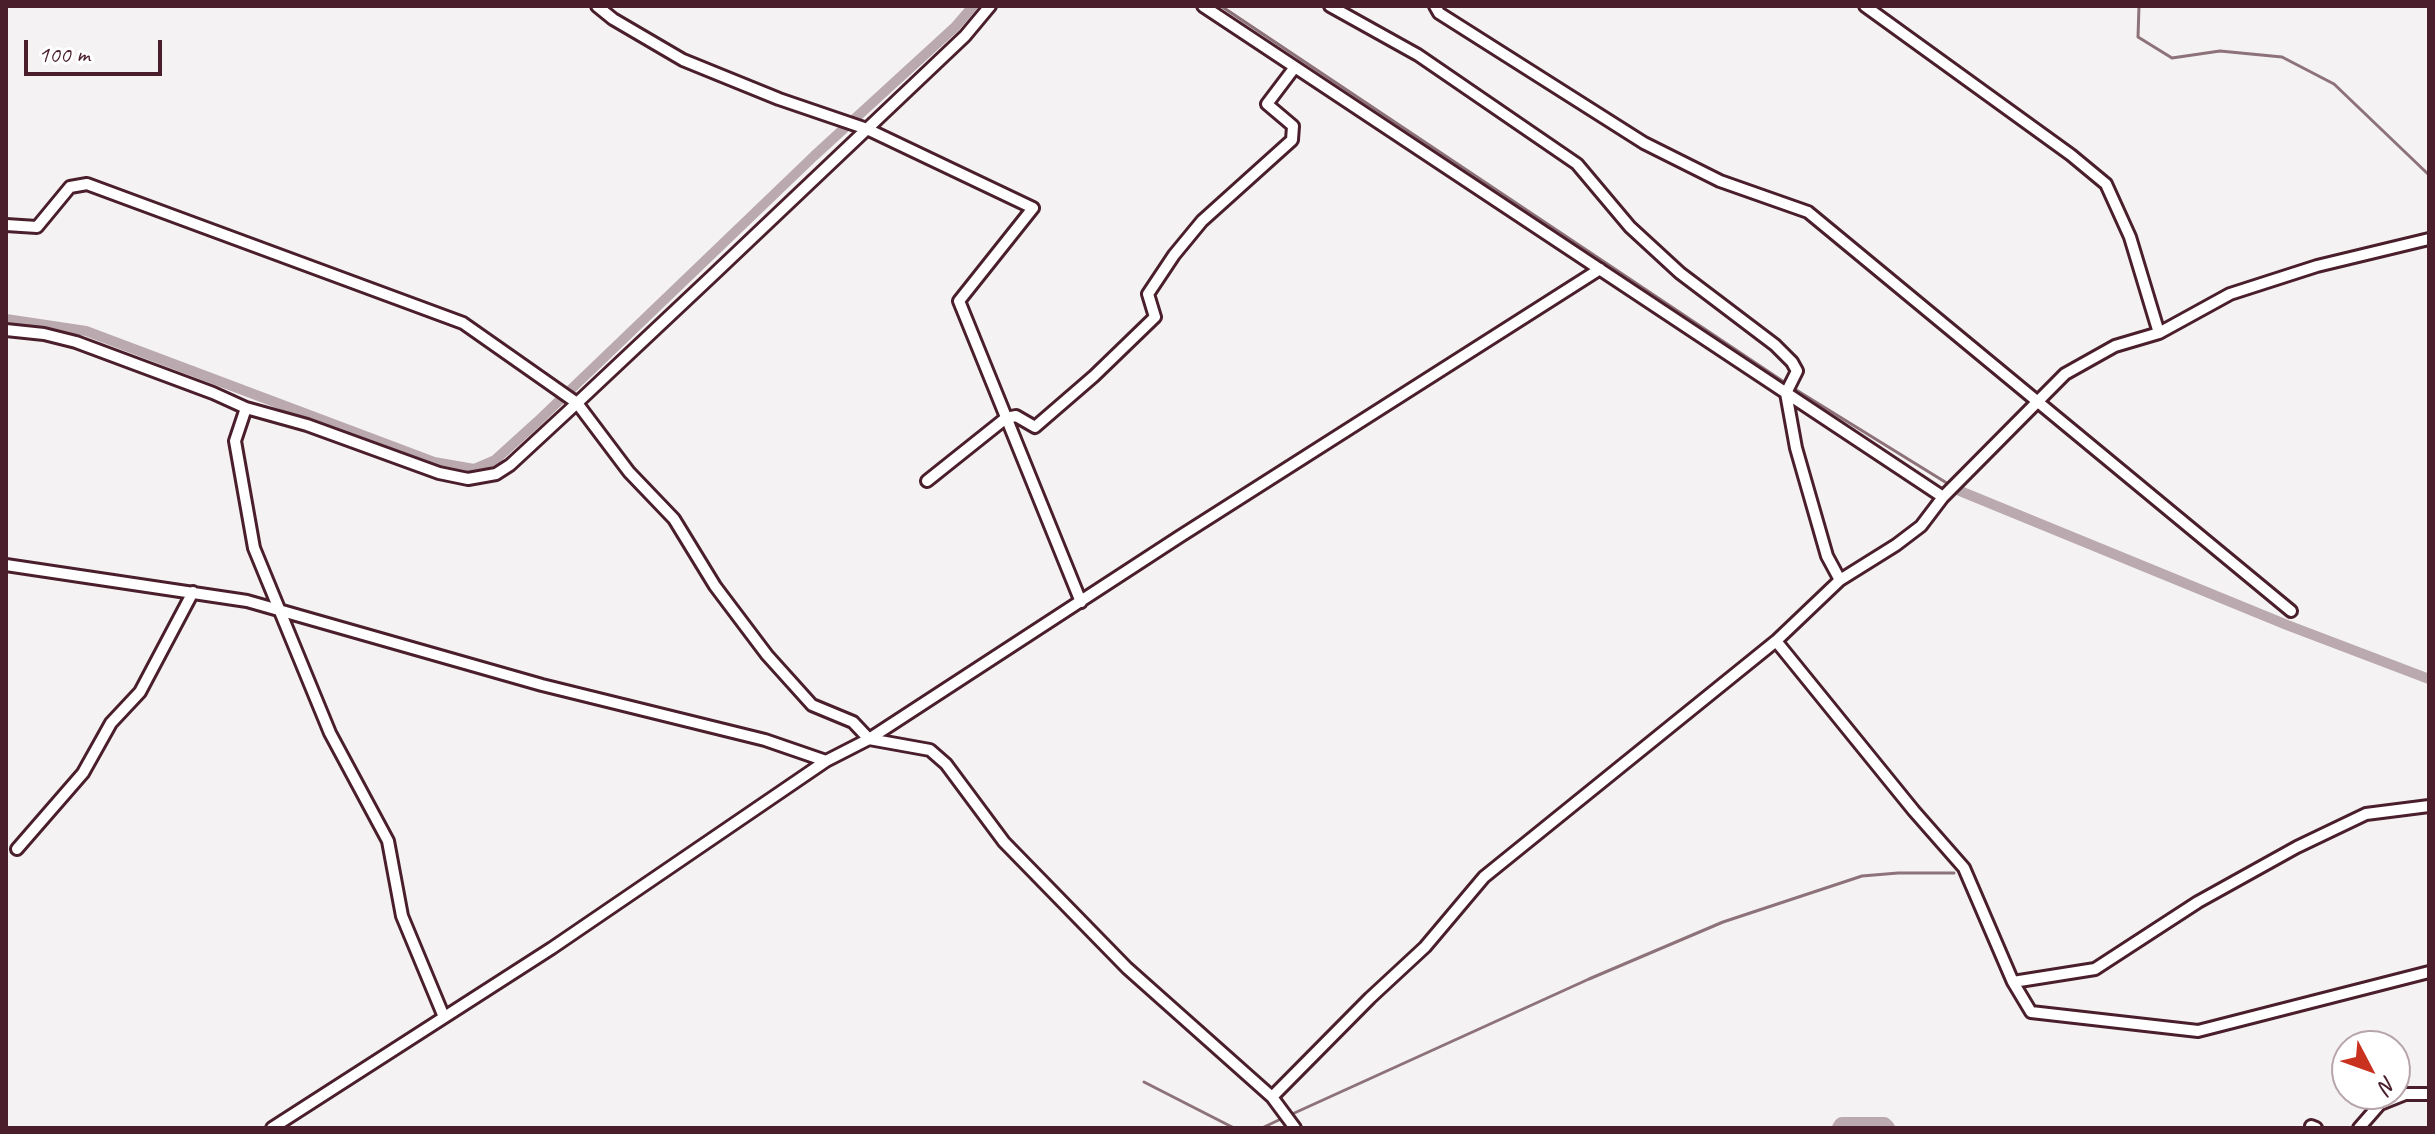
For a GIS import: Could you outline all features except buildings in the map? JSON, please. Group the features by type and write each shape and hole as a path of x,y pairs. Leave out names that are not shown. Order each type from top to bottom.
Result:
{"street":[{"path":"597,6 613,19 683,60 779,99 866,129 1033,208 959,301 1081,602"},
{"path":"6,330 44,334 76,342 246,408 307,425 439,473 468,479 496,474 510,465 577,403 965,36 990,6"},
{"path":"1203,6 1600,269 1949,490"},
{"path":"1330,6 1418,55 1577,164 1630,227 1680,273 1775,345 1792,362 1797,371 1789,388 1796,448 1827,556 1840,580"},
{"path":"1435,6 1439,13 1644,143 1720,181 1808,212 2291,611"},
{"path":"1865,6 2071,155 2106,184 2130,237 2159,333"},
{"path":"927,481 1006,418 1016,416 1035,427 1155,317 1148,294 1174,255 1202,221 1292,140 1293,126 1267,104 1295,67"},
{"path":"6,225 37,227 70,187 87,184 463,323 549,383 577,403 629,472 674,519 715,586 767,655 812,705 853,722 869,739 930,750 946,764 1004,842 1116,958 1272,1097 1292,1125"},
{"path":"1272,1097 1425,947 1484,877 1776,641 1840,580 1921,526 1949,490 2065,374 2115,346 2159,333 2230,294 2317,266 2429,239"},
{"path":"272,1128 552,948 826,761 869,739 1600,269"},
{"path":"246,408 235,441 254,548 330,733 388,841 402,916 444,1017"},
{"path":"6,565 247,601 542,685 765,740 826,761"},
{"path":"17,849 83,773 111,723 140,692 193,592"},
{"path":"1776,641 1964,868 2013,982 2031,1012 2198,1031 2429,972"},
{"path":"2013,982 2095,969 2198,902 2297,847 2366,814 2429,806"},
{"path":"2359,1128 2380,1104 2405,1094 2429,1094"}],"waterway":[{"path":"6,319 86,331 434,462 474,469 495,460 538,421 814,156 955,27 973,6"},
{"path":"1221,6 1787,384"},
{"path":"2139,6 2138,37 2172,58 2220,51 2282,57 2334,84 2429,175"},
{"path":"1793,388 1950,485"},
{"path":"1960,491 2287,625 2429,679"},
{"path":"1290,1115 1589,979 1723,922 1862,876 1954,873"},
{"path":"1144,1082 1234,1128"},
{"path":"1262,1128 1283,1118"},
{"path":"1840,1128 1842,1125 1884,1125 1887,1128"}]}
